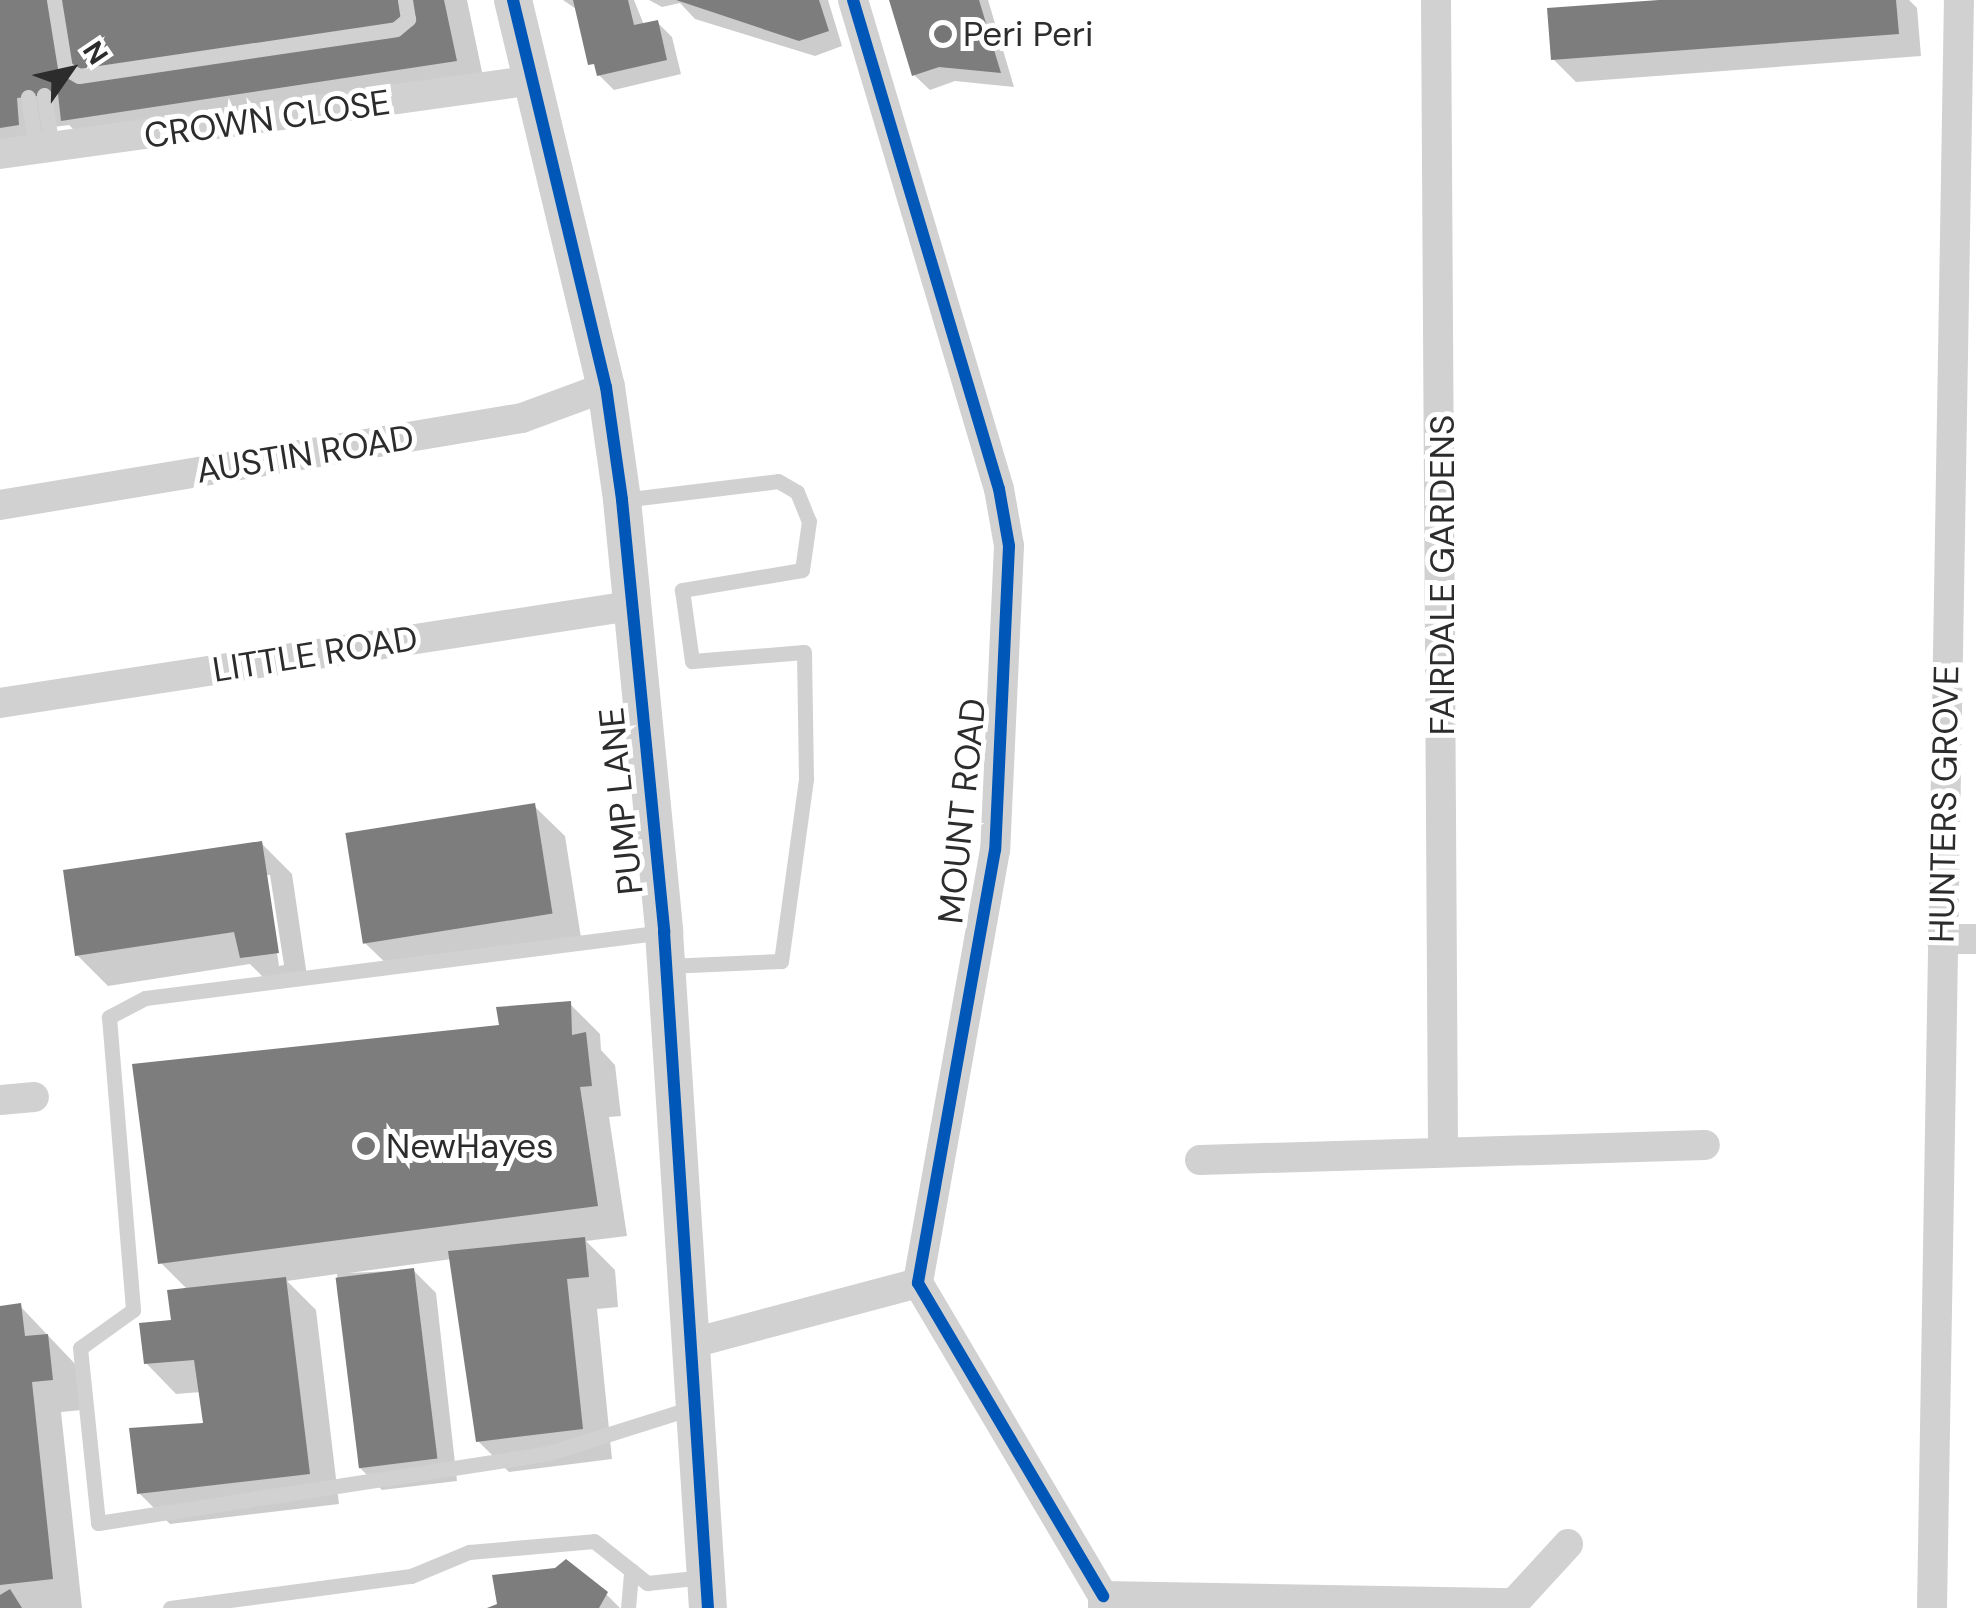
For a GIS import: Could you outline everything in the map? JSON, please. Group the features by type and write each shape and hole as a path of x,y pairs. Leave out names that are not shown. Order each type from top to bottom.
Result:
{"street":[{"name":"PUMP LANE","path":"513,0 606,387 622,500 665,950 707,1592"},
{"name":"MOUNT ROAD","path":"853,0 999,490 1009,546 994,850 918,1283"},
{"name":"FAIRDALE GARDENS","path":"1436,0 1443,1150"},
{"name":"HUNTERS GROVE","path":"1932,1608 1959,0"},
{"name":"CROWN CLOSE","path":"0,154 534,80"},
{"name":"AUSTIN ROAD","path":"0,504 522,418 606,387"},
{"name":"LITTLE ROAD","path":"0,703 630,606"},
{"path":"1942,939 1976,939"},
{"path":"0,1100 34,1097"},
{"path":"1200,1160 1705,1145"},
{"path":"688,1344 918,1283 1103,1602 1514,1605 1568,1544"}],"lane":[{"path":"54,0 65,68 78,76 396,29 408,18 404,0"},
{"path":"36,96 44,149"},
{"path":"622,500 778,481 797,492 809,521 802,570 682,590 692,660 804,652 806,779 781,960 665,950 145,998 109,1017 133,1310 80,1348 98,1523 549,1452 692,1408"},
{"path":"170,1608 219,1606 411,1576 487,1550 594,1542 647,1583 707,1592"},
{"path":"628,1608 630,1570"}],"building":[{"path":"0,0 444,0 457,61 61,121 58,94 17,98 19,125 0,128"},
{"path":"573,0 628,0 634,25 658,20 667,60 597,76 594,64 588,65"},
{"path":"676,0 819,0 829,31 799,41"},
{"path":"889,0 979,0 1001,73 939,67 912,76"},
{"path":"1659,0 1896,0 1899,34 1551,60 1547,8"},
{"path":"535,803 553,914 363,944 345,833"},
{"path":"262,841 279,953 240,958 234,932 75,956 63,870"},
{"name":"NewHayes","path":"571,1001 572,1035 586,1032 592,1086 580,1087 598,1206 158,1264 132,1064 499,1025 496,1007"},
{"path":"585,1237 589,1277 567,1279 583,1429 476,1442 448,1251"},
{"path":"414,1268 437,1459 359,1468 336,1278"},
{"path":"286,1277 310,1474 137,1494 129,1428 203,1423 194,1360 144,1364 139,1323 171,1320 167,1290"},
{"path":"21,1303 25,1336 48,1334 53,1380 32,1382 53,1579 0,1585 0,1306"},
{"path":"566,1559 608,1592 599,1608 487,1608 497,1604 492,1575 555,1568"},
{"path":"10,1589 22,1608 0,1608 0,1595"}],"cycle path":[{"path":"513,0 606,387 622,500 664,932 708,1608"},
{"path":"853,0 999,489 1009,546 995,850 918,1283 1103,1596"}],"place":[{"name":"Peri Peri","path":"943,34"},
{"name":"NewHayes","path":"366,1146"}]}
